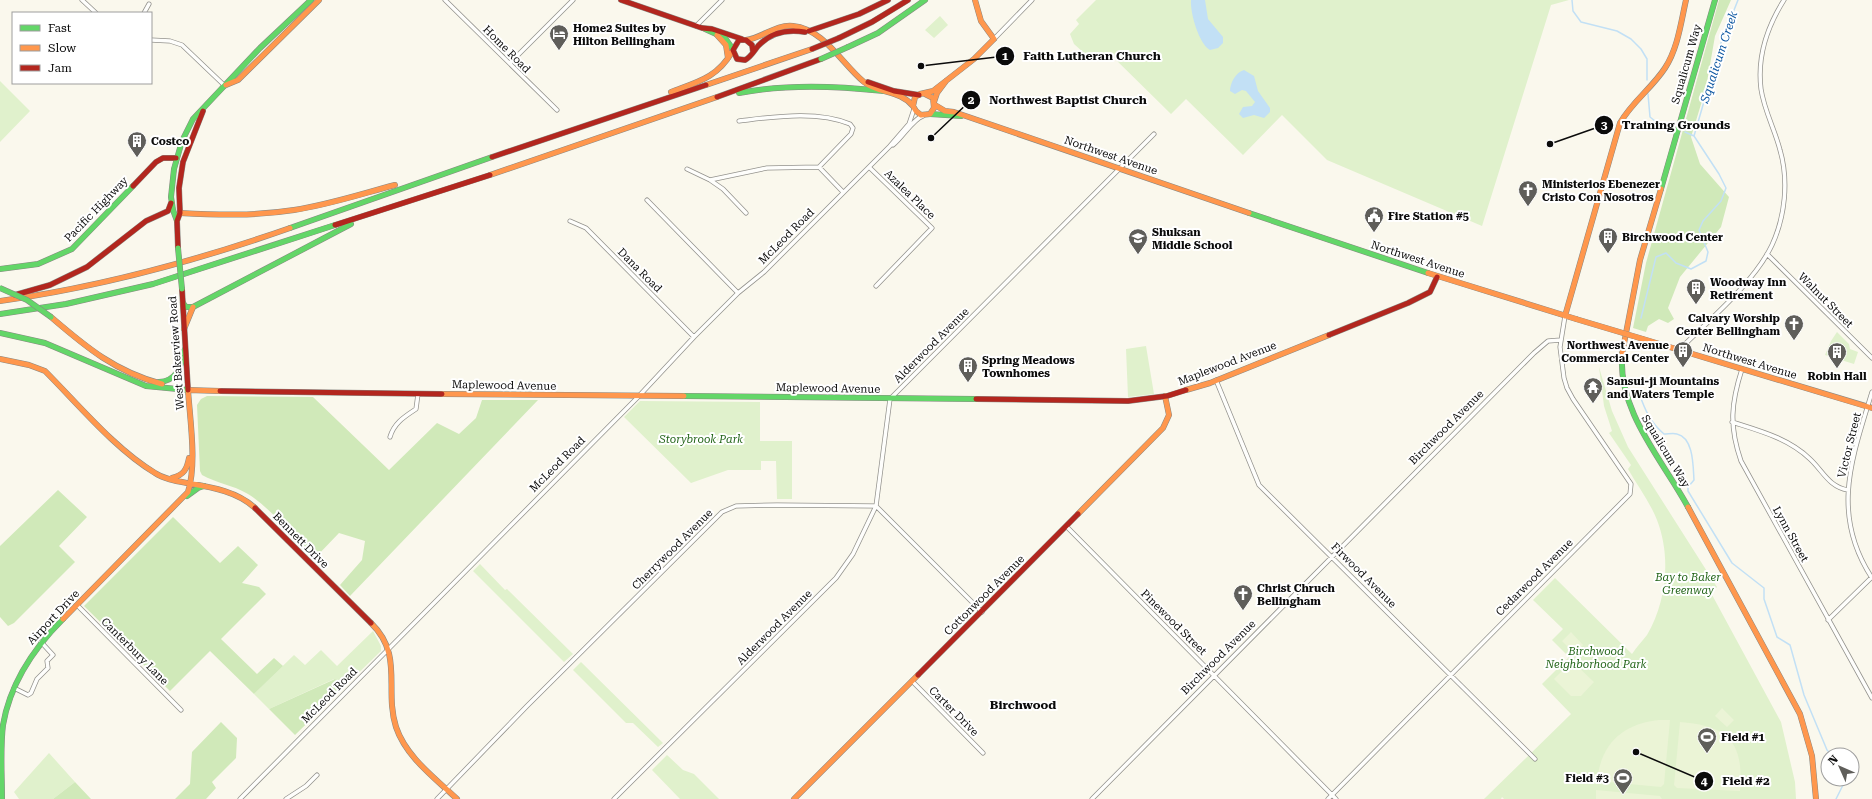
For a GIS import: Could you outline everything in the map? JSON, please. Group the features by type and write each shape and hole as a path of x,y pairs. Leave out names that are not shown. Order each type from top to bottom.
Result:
{"main road":[{"path":"301,18 301,14 312,0"},
{"name":"West Bakerview Road","path":"177,220 173,214 171,203 173,176 176,158 181,143 194,117 203,111 225,86 312,0"},
{"name":"West Bakerview Road","path":"225,86 238,80 319,0"},
{"path":"621,0 702,28 716,35 723,40 727,46 727,62"},
{"path":"809,31 871,10 888,0"},
{"path":"0,300 58,293 196,260 602,119 812,49 872,22 908,0"},
{"path":"183,303 186,306 193,307 345,226 680,110 821,59 878,33 925,0"},
{"path":"602,119 714,74 727,62 736,42 744,39 757,39 770,30 784,26 792,26 809,31 822,41 853,73 868,85 907,98 918,114 923,116 930,114 934,110 937,93 946,81 974,59 994,39 983,26 976,10 975,0"},
{"path":"1565,316 1620,123 1627,109 1654,82 1666,67 1672,52 1686,0"},
{"name":"Squalicum Way","path":"1715,0 1635,283 1623,345 1622,358 1624,384 1630,407 1638,426 1680,493 1800,714 1810,738 1815,772 1816,799"},
{"path":"702,28 712,29 744,39 752,44 753,52"},
{"path":"716,35 726,38 732,44 732,50 735,57 741,60 748,58 760,43 769,36 788,30 806,33 822,41"},
{"path":"863,81 894,91 919,95 931,92 940,82 946,81"},
{"path":"680,110 728,95 762,88 785,86 854,88 884,91"},
{"path":"925,94 930,96 935,103"},
{"path":"913,107 914,100 919,95"},
{"name":"Northwest Avenue","path":"935,103 941,109 1437,277 1870,408"},
{"name":"West Bakerview Road","path":"191,483 192,443 177,220 180,213 180,188 183,162 203,111"},
{"name":"Northwest Avenue","path":"930,114 962,116"},
{"name":"Pacific Highway","path":"0,268 36,265 57,258 72,249 156,162 163,158 176,158"},
{"path":"180,213 231,215 294,210 329,203 454,170"},
{"path":"0,314 66,304 153,284 449,189"},
{"path":"0,300 36,290 87,267 142,223 168,211 171,203"},
{"name":"Maplewood Avenue","path":"188,390 1113,402 1165,396 1216,380 1419,299 1430,292 1437,277"},
{"path":"0,288 16,293 34,303 106,362 134,377 188,390"},
{"path":"184,329 193,307"},
{"path":"0,333 38,342 63,350 146,386 188,390"},
{"path":"152,382 169,381 175,377 179,372 185,349"},
{"name":"Bennett Drive","path":"0,359 30,365 45,372 134,459 156,474 230,493 251,505 374,626 385,641 393,677 393,707 397,727 406,745 417,760 457,799"},
{"name":"Cottonwood Avenue","path":"794,799 982,612 1163,428 1168,415 1165,396"},
{"path":"167,478 180,476 186,470 192,443"},
{"name":"Airport Drive","path":"2,799 1,724 14,688 25,666 41,642 181,500 188,492 191,483"},
{"path":"181,500 198,488 207,486"}],"street":[{"path":"82,0 95,12"},
{"name":"Home Road","path":"445,0 556,110"},
{"path":"510,63 573,0"},
{"path":"696,26 722,0"},
{"path":"994,39 1032,0"},
{"path":"1679,350 1741,288 1767,254 1781,219 1785,179 1780,150 1761,90 1760,66 1767,32 1784,0"},
{"path":"144,12 148,4"},
{"path":"152,40 170,41 182,45 225,86"},
{"name":"McLeod Road","path":"240,799 638,397 694,337 738,294 764,272 890,146 909,124 913,107"},
{"path":"710,180 767,168 819,167 851,134 853,128 850,124 831,119 788,115 739,121"},
{"name":"McLeod Road","path":"890,146 907,132 915,120 923,116"},
{"name":"Alderwood Avenue","path":"614,799 836,578 853,554 876,506 890,399 1154,134"},
{"path":"819,167 843,192"},
{"name":"Azalea Place","path":"869,167 932,228 876,286"},
{"path":"687,169 710,180 723,189 746,213"},
{"path":"647,200 738,294"},
{"name":"Dana Road","path":"570,221 586,228 694,337"},
{"name":"Walnut Street","path":"1767,254 1872,358"},
{"path":"1561,340 1565,316"},
{"name":"Birchwood Avenue","path":"1092,799 1534,353 1548,341 1561,340"},
{"name":"Cedarwood Avenue","path":"1328,799 1450,674 1630,494 1632,484 1567,388 1560,355 1561,340"},
{"name":"Lynn Street","path":"1742,369 1733,399 1732,422 1736,446 1746,471 1872,698"},
{"name":"Firwood Avenue","path":"1216,380 1260,485 1535,759"},
{"name":"Victor Street","path":"1872,392 1870,408 1851,465 1848,490 1850,526 1855,545 1872,578"},
{"path":"390,437 392,428 401,418 416,409 418,394"},
{"path":"1732,422 1774,435 1786,441 1810,458 1834,485 1841,489 1848,490"},
{"name":"Cherrywood Avenue","path":"437,799 560,673 722,512 736,506 876,506"},
{"path":"876,506 982,612"},
{"name":"Pinewood Street","path":"1066,526 1336,799"},
{"path":"1828,620 1872,578"},
{"name":"Canterbury Lane","path":"77,605 181,710"},
{"path":"14,688 28,695 31,694 37,679 48,668 47,661 53,654 41,642"},
{"name":"Carter Drive","path":"912,681 983,753"},
{"path":"286,799 306,786 317,775"}],"green space":[{"path":"1096,0 1569,0 1551,5 1482,226 1327,160 1282,115 1243,155 1186,99 1171,114 1111,55 1084,53 1074,44 1070,34 1079,24 1076,20"},
{"path":"1719,0 1731,0 1715,36 1706,88 1691,137 1700,164 1729,197 1721,227 1680,277 1668,308 1674,319 1668,323 1659,319 1648,326 1646,332 1633,328 1646,263"},
{"path":"940,16 948,25 934,38 925,30"},
{"path":"0,81 30,111 0,142"},
{"path":"1837,332 1849,344 1850,349 1858,352 1854,364 1825,355"},
{"path":"1146,346 1154,394 1128,397 1126,349"},
{"path":"1599,367 1612,411 1628,447 1717,587 1711,593 1781,722 1795,782 1796,799 1504,799 1502,797 1501,799 1484,799 1571,714 1542,684 1569,657 1552,640 1563,629 1533,600 1555,578 1632,654 1647,635 1654,622 1663,593 1665,563 1661,534 1651,507 1628,469 1631,465 1609,433 1612,431 1604,406"},
{"path":"207,396 313,397 389,470 437,423 459,434 476,418 482,400 538,400 350,596 340,585 362,560 365,541 339,533 315,558 283,524 248,494 202,475 200,471 197,405 201,399"},
{"name":"Storybrook Park","path":"640,401 760,402 760,441 792,441 792,499 777,499 776,461 761,461 761,470 728,470 691,483 624,417"},
{"path":"58,490 87,517 59,546 75,562 14,623 8,626 0,617 0,546"},
{"path":"173,517 220,563 238,546 258,565 242,583 259,587 266,594 221,639 257,674 274,658 283,666 254,694 210,651 170,691 84,606"},
{"path":"480,564 505,590 507,589 573,654 564,662 473,571"},
{"path":"373,631 381,646 381,651 343,688 334,679 269,709 254,694 294,655 305,665 321,650 337,666"},
{"path":"1571,632 1583,645 1575,654 1562,641"},
{"path":"1572,661 1594,682 1581,696 1571,696 1554,679"},
{"path":"581,662 663,743 658,747 633,723 626,723 573,670"},
{"path":"335,679 343,688 295,735 269,709"},
{"path":"1722,708 1734,720 1727,727 1715,716"},
{"path":"1659,720 1670,720 1664,784 1661,787 1597,781 1603,756 1616,738 1624,731 1634,726"},
{"path":"221,722 237,738 236,758 212,782 216,788 206,799 175,799 190,784 192,752"},
{"name":"Field #1","path":"1680,722 1697,724 1711,728 1722,733 1730,740 1736,749 1739,760 1741,774 1740,791 1677,788 1674,785"},
{"path":"49,753 75,782 53,799 19,799 14,792"},
{"path":"667,755 683,770 694,774 719,799 680,799 652,770"},
{"path":"75,782 91,799 53,799"},
{"name":"Field #3","path":"1596,790 1660,796 1662,799 1596,799"}],"water":[{"path":"1191,0 1205,0 1208,19 1223,37 1223,43 1218,48 1210,50 1202,41 1196,28"},
{"path":"1244,70 1254,76 1258,91 1270,108 1270,112 1264,118 1254,115 1243,118 1239,114 1243,107 1252,106 1255,102 1246,91 1242,90 1235,94 1230,91 1234,78 1238,73"}],"waterway":[{"path":"1572,0 1573,11 1581,22 1617,31 1631,39 1641,49 1647,59 1647,80"},
{"name":"Squalicum Creek","path":"1641,318 1656,257 1666,253 1676,263 1691,269 1706,261 1708,252 1699,230 1703,221 1721,201 1726,188 1719,174 1694,136 1721,43 1738,0"},
{"path":"1648,94 1650,117 1655,121 1671,126"},
{"path":"1685,132 1694,136"},
{"name":"Squalicum Creek","path":"1639,393 1643,405 1655,425 1664,434 1677,434 1687,441 1692,454 1694,480 1688,487 1688,491 1732,563 1764,588 1764,599 1777,637 1790,645 1804,695 1826,747"},
{"name":"Squalicum Creek","path":"1836,799 1842,787"}],"traffic: fast":[{"path":"177,221 173,210 171,197 174,169 182,141 193,119 260,48 311,0"},
{"path":"848,47 878,33 925,0"},
{"path":"1661,189 1715,0"},
{"path":"705,29 725,38 732,48"},
{"path":"821,59 848,47"},
{"path":"739,93 793,87 847,88 884,91"},
{"path":"930,114 961,116"},
{"path":"290,228 492,157"},
{"path":"0,269 38,264 72,249 133,186"},
{"path":"1249,213 1428,273"},
{"path":"183,303 186,307 193,307 351,224"},
{"path":"0,314 66,304 153,284 335,225"},
{"path":"178,248 182,289"},
{"path":"0,288 27,300 51,317"},
{"path":"0,333 45,343 146,386 188,390"},
{"path":"159,382 171,379 175,375 182,361 185,349"},
{"path":"1622,354 1623,375 1627,396 1634,415 1688,507"},
{"path":"684,396 976,399"},
{"path":"187,496 198,488 204,486"},
{"path":"2,799 2,734 6,710 11,695 17,681 33,654 63,619"}],"traffic: slow":[{"path":"226,85 238,80 319,0"},
{"path":"975,0 981,21 994,39"},
{"path":"1565,316 1620,123 1630,108 1665,68 1673,52 1686,0"},
{"path":"746,40 758,37 781,27 793,26 804,29 814,33 823,40 864,82 876,89 902,97 913,106"},
{"path":"717,35 726,45 728,58"},
{"path":"925,94 933,98 934,108 930,114 921,115 913,106 915,97 920,94 933,91 974,59 994,39"},
{"path":"706,85 812,49"},
{"path":"671,92 706,78 720,68 732,52"},
{"path":"934,102 937,93 946,81"},
{"path":"490,175 717,97"},
{"path":"935,105 945,111 954,112 1249,213"},
{"path":"180,213 237,214 280,212 307,208 395,185"},
{"path":"1622,354 1640,260 1661,189"},
{"path":"0,301 111,281 218,252 290,228"},
{"path":"1428,273 1576,319"},
{"path":"184,329 193,307"},
{"path":"51,317 90,349 116,366 130,373 162,384"},
{"path":"1576,319 1643,339"},
{"path":"1186,390 1210,383 1329,335"},
{"path":"1643,339 1872,408"},
{"path":"0,359 29,365 45,371 111,439 140,463 159,475 174,481 205,486 232,494 240,497 255,508"},
{"path":"63,619 188,492 192,468 188,390 220,391"},
{"path":"442,394 684,396"},
{"path":"1078,514 1163,428 1169,415 1165,396"},
{"path":"172,478 184,471 189,458"},
{"path":"1688,507 1800,714 1812,756 1816,799"},
{"path":"371,623 381,635 387,647 390,660 393,713 396,727 401,738 422,766 457,799"},
{"path":"794,799 918,675"}],"traffic: jam":[{"path":"621,0 702,28 712,29 742,39"},
{"path":"809,31 859,14 888,0"},
{"path":"839,38 872,22 908,0"},
{"path":"753,52 752,45 746,40 739,40 733,50 737,59 745,60 751,56 758,46 768,37 786,31 805,32"},
{"path":"812,49 839,38"},
{"path":"717,97 821,59"},
{"path":"868,82 894,91 919,95"},
{"path":"492,157 706,85"},
{"path":"178,248 177,221 180,213 179,188 183,162 203,111"},
{"path":"133,186 156,162 163,158 176,158"},
{"path":"335,225 490,175"},
{"path":"15,295 50,285 87,267 146,221 168,211 171,203"},
{"path":"1329,335 1408,303 1430,292 1437,277"},
{"path":"182,289 188,390"},
{"path":"976,399 1128,401 1167,396 1186,390"},
{"path":"220,391 442,394"},
{"path":"255,508 371,623"},
{"path":"918,675 1078,514"}],"place":[{"name":"Home2 Suites by Hilton Bellingham","path":"559,51"},
{"name":"Faith Lutheran Church","path":"921,66"},
{"name":"Northwest Baptist Church","path":"931,138"},
{"name":"Training Grounds","path":"1550,144"},
{"name":"Costco","path":"137,158"},
{"name":"Ministerios Ebenezer Cristo Con Nosotros","path":"1528,207"},
{"name":"Fire Station #5","path":"1374,233"},
{"name":"Birchwood Center","path":"1608,254"},
{"name":"Shuksan Middle School","path":"1138,255"},
{"name":"Woodway Inn Retirement","path":"1696,305"},
{"name":"Calvary Worship Center Bellingham","path":"1794,341"},
{"name":"Northwest Avenue Commercial Center","path":"1683,368"},
{"name":"Robin Hall","path":"1837,369"},
{"name":"Spring Meadows Townhomes","path":"968,383"},
{"name":"Sansui-ji Mountains and Waters Temple","path":"1593,404"},
{"name":"Christ Chruch Bellingham","path":"1243,611"},
{"name":"Field #2","path":"1636,752"},
{"name":"Field #1","path":"1707,754"},
{"name":"Field #3","path":"1623,795"}],"district":[{"name":"Birchwood","path":"1023,705"}],"park label":[{"name":"Bay to Baker Greenway","path":"1688,583"},
{"name":"Birchwood Neighborhood Park","path":"1596,657"}]}
